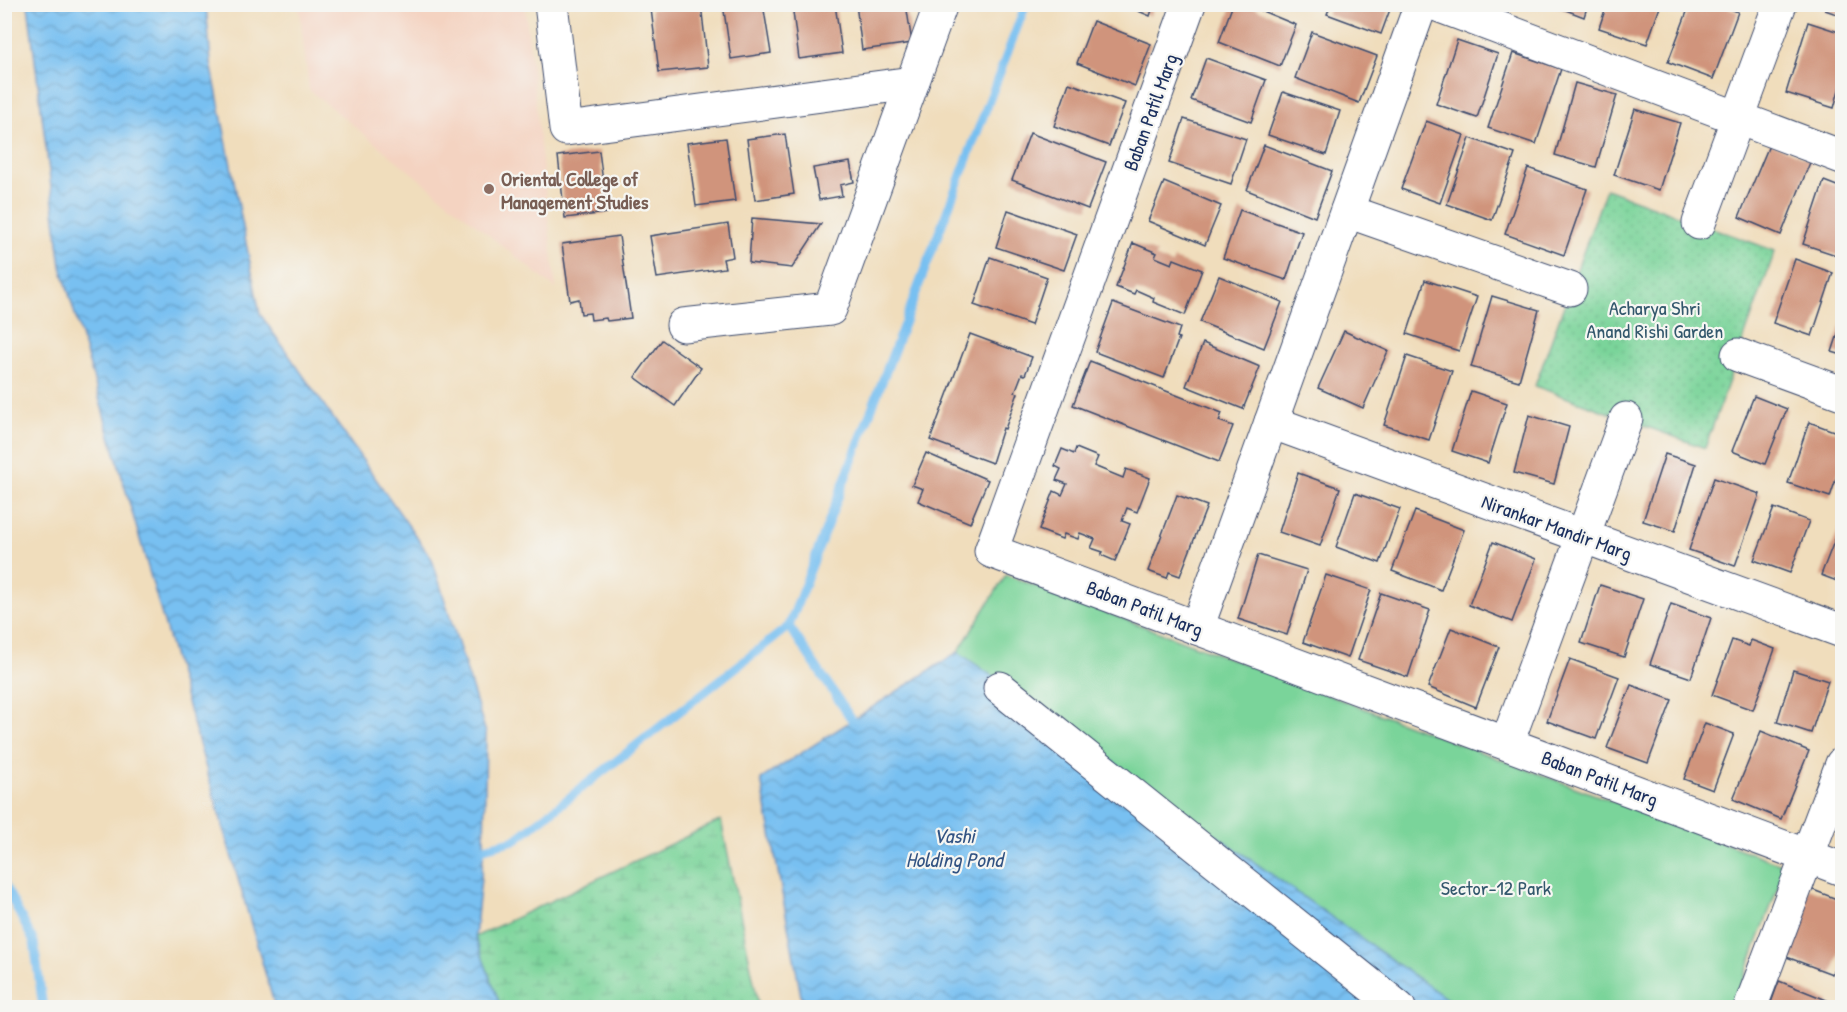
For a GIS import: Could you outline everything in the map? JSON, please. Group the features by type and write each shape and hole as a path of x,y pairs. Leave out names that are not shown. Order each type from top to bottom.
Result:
{"street":[{"path":"551,4 566,129 912,83"},
{"path":"683,325 830,309 941,4"},
{"name":"Baban Patil Marg","path":"1189,4 991,551 1842,869"},
{"path":"1197,628 1420,4"},
{"path":"1435,4 1842,157"},
{"path":"1699,223 1779,4"},
{"path":"1347,211 1570,289"},
{"path":"1738,355 1842,393"},
{"path":"1507,743 1626,419"},
{"name":"Nirankar Mandir Marg","path":"1271,422 1842,631"},
{"path":"1000,688 1399,1008"},
{"path":"1750,1008 1842,764"}],"shaded area":[{"name":"Oriental College of Management Studies","path":"299,5 525,5 556,289 309,90"}],"green space":[{"name":"Acharya Shri Anand Rishi Garden","path":"1606,189 1775,251 1705,448 1535,386"},
{"name":"Sector-12 Park","path":"1006,575 1786,866 1733,1007 1458,1007 958,652"},
{"path":"721,820 759,1007 268,1008 475,937"}],"water":[{"path":"28,5 206,5 211,63 260,314 432,559 486,733 484,848 475,937 501,1007 275,1007 61,266"},
{"name":"Vashi Holding Pond","path":"958,652 1458,1007 803,1007 761,779"}],"building":[{"path":"701,4 708,67 659,72 651,9"},
{"path":"723,4 763,4 771,53 731,59"},
{"path":"792,4 835,4 842,53 799,59"},
{"path":"856,4 906,4 912,43 862,50"},
{"path":"1122,4 1154,4 1150,16"},
{"path":"1233,4 1245,4 1296,25 1280,66 1219,42"},
{"path":"1331,4 1392,4 1381,34 1327,14"},
{"path":"1550,4 1588,4 1584,17"},
{"path":"1607,4 1661,4 1647,44 1599,28"},
{"path":"1690,4 1718,4 1738,12 1713,79 1668,62"},
{"path":"1826,4 1842,4 1842,16 1825,10"},
{"path":"1093,21 1151,44 1135,86 1077,63"},
{"path":"1808,22 1842,33 1842,79 1834,108 1786,93"},
{"path":"1312,32 1377,56 1359,103 1295,78"},
{"path":"1457,40 1498,54 1477,118 1436,104"},
{"path":"1513,53 1561,69 1536,144 1488,128"},
{"path":"1206,58 1266,80 1251,122 1191,100"},
{"path":"1069,83 1125,103 1109,146 1054,126"},
{"path":"1575,83 1617,95 1596,167 1555,155"},
{"path":"1283,92 1340,111 1326,155 1268,135"},
{"path":"1635,109 1680,123 1659,190 1614,175"},
{"path":"1184,119 1246,139 1231,184 1169,163"},
{"path":"1426,121 1464,135 1440,203 1401,189"},
{"path":"1030,133 1106,162 1088,209 1012,180"},
{"path":"785,134 794,194 755,200 747,139"},
{"path":"726,138 735,201 696,206 687,143"},
{"path":"1470,138 1515,154 1492,220 1447,204"},
{"path":"1770,143 1811,160 1781,235 1739,217"},
{"path":"1264,145 1332,171 1315,217 1247,190"},
{"path":"599,151 607,213 565,218 558,156"},
{"path":"850,162 854,182 840,185 842,196 819,200 813,168"},
{"path":"1528,168 1587,189 1564,255 1505,234"},
{"path":"1824,181 1842,188 1842,257 1803,244"},
{"path":"1164,182 1221,206 1205,245 1148,221"},
{"path":"1008,210 1077,234 1064,270 996,247"},
{"path":"1240,210 1302,232 1286,280 1223,258"},
{"path":"752,218 821,224 792,268 749,263"},
{"path":"728,224 733,257 723,259 725,268 657,278 650,236"},
{"path":"619,236 631,318 591,320 590,313 581,314 579,299 570,301 562,244"},
{"path":"1133,243 1157,253 1155,257 1172,264 1174,259 1202,270 1185,315 1153,302 1154,298 1136,290 1134,294 1116,287"},
{"path":"990,257 1047,277 1031,325 974,305"},
{"path":"1795,259 1833,273 1812,336 1773,323"},
{"path":"1219,276 1282,302 1264,348 1200,322"},
{"path":"1425,280 1477,297 1459,351 1407,334"},
{"path":"1492,296 1539,310 1519,381 1471,367"},
{"path":"1113,303 1180,328 1177,337 1179,338 1164,378 1095,352"},
{"path":"1842,322 1842,355 1832,352"},
{"path":"1344,331 1388,351 1363,408 1318,388"},
{"path":"970,334 1032,357 1015,392 1018,393 1005,429 1003,428 992,463 930,440"},
{"path":"662,340 701,368 675,406 635,377"},
{"path":"1203,343 1260,367 1243,409 1186,386"},
{"path":"1407,356 1452,371 1429,440 1384,425"},
{"path":"1090,361 1222,413 1219,421 1233,426 1219,462 1073,405"},
{"path":"1471,391 1507,403 1488,463 1452,451"},
{"path":"1754,396 1787,409 1765,464 1732,451"},
{"path":"1529,415 1569,427 1554,484 1514,473"},
{"path":"1809,422 1842,434 1842,461 1830,497 1788,483"},
{"path":"1076,448 1098,457 1094,466 1123,478 1126,469 1150,478 1137,512 1127,508 1122,521 1130,524 1115,561 1101,555 1103,552 1091,548 1095,539 1080,533 1078,539 1064,534 1062,539 1039,530 1054,491 1062,495 1067,484 1056,480 1061,469 1055,466 1062,449 1074,454"},
{"path":"926,453 988,480 970,523 918,501 923,489 912,485"},
{"path":"1665,454 1696,464 1675,531 1643,521"},
{"path":"1298,473 1340,488 1320,546 1279,532"},
{"path":"1714,478 1760,494 1735,566 1689,550"},
{"path":"1355,493 1400,509 1380,563 1336,547"},
{"path":"1177,495 1207,506 1180,576 1169,572 1167,578 1148,571"},
{"path":"1774,508 1809,521 1790,573 1754,560"},
{"path":"1415,511 1464,530 1441,590 1392,571"},
{"path":"1842,521 1842,583 1821,575"},
{"path":"1493,542 1536,559 1512,622 1469,605"},
{"path":"1258,555 1307,570 1287,635 1238,619"},
{"path":"1326,575 1371,590 1348,658 1303,642"},
{"path":"1600,585 1643,599 1624,657 1581,643"},
{"path":"1381,593 1430,610 1408,677 1358,660"},
{"path":"1671,604 1711,618 1691,678 1650,664"},
{"path":"1451,628 1499,647 1476,707 1428,687"},
{"path":"1732,640 1749,646 1751,640 1775,649 1753,710 1712,695"},
{"path":"1570,659 1619,677 1596,739 1547,721"},
{"path":"1793,670 1828,681 1811,733 1777,722"},
{"path":"1631,685 1672,700 1648,763 1607,748"},
{"path":"1705,723 1734,734 1713,790 1684,779"},
{"path":"1761,731 1809,751 1781,819 1733,799"},
{"path":"1808,888 1842,901 1842,945 1832,974 1784,956"},
{"path":"1779,981 1829,1001 1827,1008 1769,1008"}],"waterway":[{"path":"476,857 484,848 515,840 789,626 1026,4"},
{"path":"789,626 852,720"},
{"path":"4,884 34,942 43,1008"}],"place":[{"name":"Oriental College of Management Studies","path":"489,189"}]}
